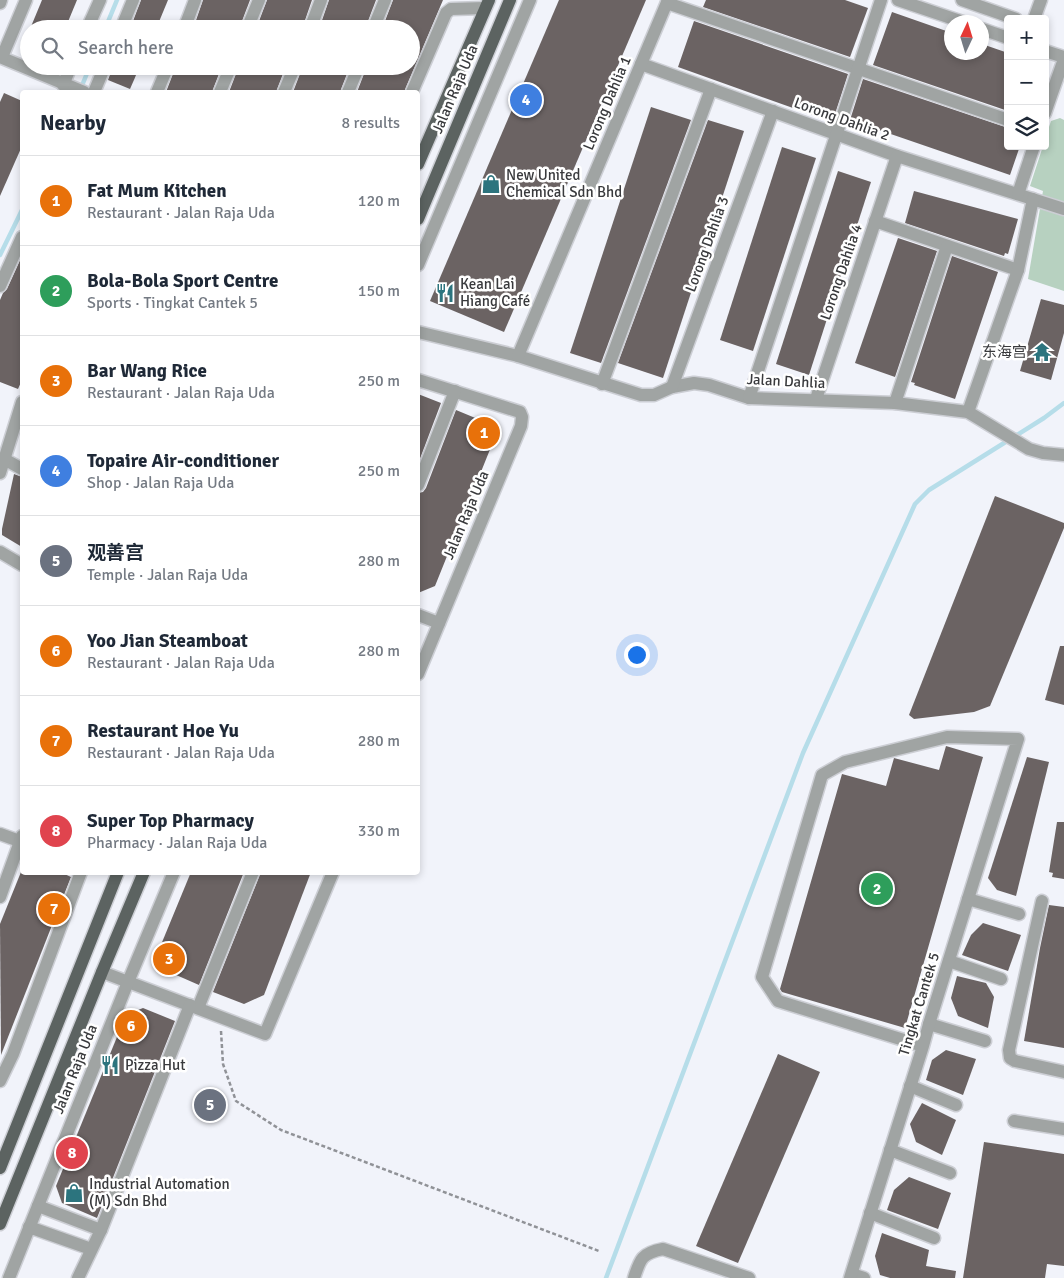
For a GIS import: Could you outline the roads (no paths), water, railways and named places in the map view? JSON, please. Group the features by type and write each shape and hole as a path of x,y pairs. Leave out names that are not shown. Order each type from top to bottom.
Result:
{"main road":[{"name":"Jalan Raja Uda","path":"420,214 510,0"},
{"name":"Jalan Raja Uda","path":"420,159 487,4"},
{"path":"0,1168 5,1144 117,875"},
{"name":"Jalan Raja Uda","path":"1,1218 143,875"}],"street":[{"path":"20,65 1,57 26,0"},
{"path":"91,20 100,0"},
{"path":"125,20 133,0"},
{"path":"188,20 196,0"},
{"path":"251,20 259,0"},
{"path":"314,20 322,0"},
{"path":"377,20 385,0"},
{"path":"420,260 530,0"},
{"path":"749,398 881,0"},
{"path":"898,0 944,16"},
{"path":"962,0 1005,15"},
{"path":"1035,15 1041,0"},
{"path":"667,1 1004,119"},
{"name":"Lorong Dahlia 1","path":"518,356 667,1"},
{"path":"420,73 446,13 451,9 487,4"},
{"path":"989,31 1004,37"},
{"path":"1048,105 1064,58 1049,52"},
{"name":"Lorong Dahlia 2","path":"641,64 897,156 1064,209"},
{"path":"41,75 78,90"},
{"path":"66,86 69,75"},
{"path":"95,90 101,75"},
{"path":"158,90 164,75"},
{"path":"221,90 227,75"},
{"path":"285,90 291,75"},
{"path":"349,90 355,75"},
{"path":"413,90 419,75"},
{"path":"602,384 711,89"},
{"name":"Lorong Dahlia 3","path":"672,387 773,111"},
{"path":"1018,194 1033,150"},
{"name":"Lorong Dahlia 4","path":"816,399 897,156"},
{"path":"968,412 1018,270 1034,199"},
{"path":"876,220 1018,270"},
{"path":"0,286 20,241"},
{"path":"896,403 947,246"},
{"name":"Jalan Dahlia","path":"420,332 518,356 602,384 641,394 654,395 672,387 694,383 709,385 749,398 896,403 968,412 1029,449 1043,453 1064,455"},
{"name":"Jalan Raja Uda","path":"420,381 520,412 522,418 521,426 420,669"},
{"path":"420,480 455,391"},
{"path":"0,473 20,408"},
{"path":"4,459 20,468"},
{"path":"0,552 20,564"},
{"path":"420,616 439,623"},
{"name":"Tingkat Cantek 5","path":"855,1276 870,1213 930,1024 1018,739 946,737 845,762 822,775 762,978 778,1001 923,1046"},
{"path":"0,834 20,839"},
{"path":"0,897 20,845"},
{"path":"0,1081 6,1056 80,875"},
{"name":"Jalan Raja Uda","path":"9,1278 173,875"},
{"path":"78,1278 101,1230 194,1007 252,875"},
{"path":"102,972 265,1034 332,875"},
{"path":"968,899 1019,914"},
{"path":"1042,901 1009,1050 1010,1058 1015,1061 1064,1072"},
{"path":"949,961 1002,979"},
{"path":"930,1024 985,1041"},
{"path":"910,1086 956,1105"},
{"path":"1014,1121 1064,1129"},
{"path":"890,1150 950,1173"},
{"path":"38,1206 101,1230"},
{"path":"870,1213 934,1238"},
{"path":"29,1226 91,1249"},
{"path":"634,1278 639,1262 650,1251 663,1249 750,1278"}],"waterway":[{"path":"109,20 117,0"},
{"path":"81,88 86,75"},
{"path":"0,255 20,214"},
{"path":"606,1278 803,753 915,504 929,490 1044,418 1064,403"}],"place":[{"name":"Topaire Air-conditioner","path":"526,100"},
{"name":"New United Chemical Sdn Bhd","path":"491,184"},
{"name":"Kean Lai Hiang Café","path":"445,293"},
{"name":"东海宫","path":"1042,352"},
{"name":"Fat Mum Kitchen","path":"484,433"},
{"name":"Bola-Bola Sport Centre","path":"877,889"},
{"name":"Restaurant Hoe Yu","path":"54,909"},
{"name":"Bar Wang Rice","path":"169,959"},
{"name":"Yoo Jian Steamboat","path":"131,1026"},
{"name":"Pizza Hut","path":"110,1065"},
{"name":"观善宫","path":"210,1105"},
{"name":"Super Top Pharmacy","path":"72,1153"},
{"name":"Industrial Automation (M) Sdn Bhd","path":"74,1193"}]}
